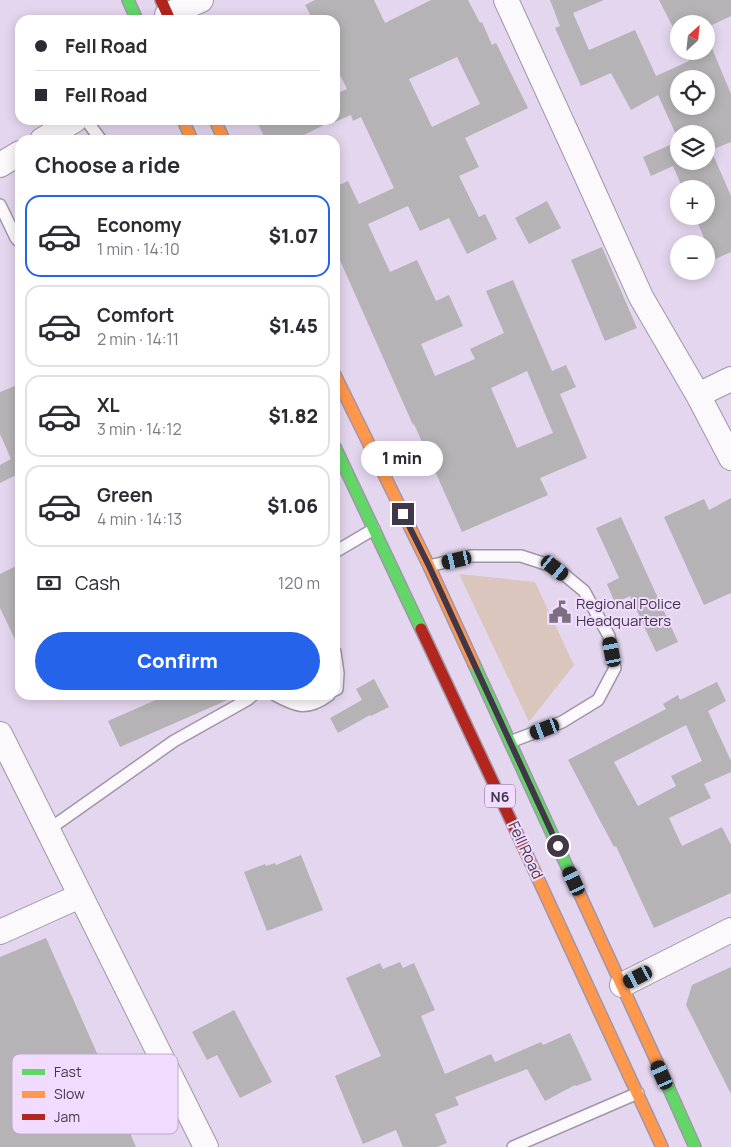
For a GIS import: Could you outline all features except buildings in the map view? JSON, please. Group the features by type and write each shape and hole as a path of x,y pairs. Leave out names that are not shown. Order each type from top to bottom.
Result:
{"main road":[{"path":"128,0 135,15"},
{"name":"Fell Road","path":"340,385 429,566 695,1147"},
{"name":"Fell Road","path":"340,458 482,756 662,1147"}],"street":[{"path":"166,12 201,0"},
{"path":"506,0 640,297 698,395 731,458"},
{"path":"50,135 67,125"},
{"path":"0,166 15,156"},
{"path":"698,395 731,379"},
{"path":"0,734 159,1054"},
{"path":"0,932 80,896"},
{"path":"622,985 731,930"},
{"path":"178,1091 206,1147"}],"lane":[{"path":"90,125 98,135"},
{"path":"0,205 15,236"},
{"path":"340,549 374,529"},
{"path":"429,566 471,556 522,556 555,568 584,591 609,636 616,668 598,700 562,722 510,742"},
{"path":"48,830 174,741 247,700"},
{"path":"284,700 302,707 322,700"},
{"path":"513,1147 638,1093"}],"shaded area":[{"path":"459,574 535,582 574,665 529,722"}],"traffic: fast":[{"path":"128,0 135,15"},
{"path":"340,458 421,629"},
{"path":"474,664 570,873"},
{"path":"657,1062 695,1147"}],"traffic: slow":[{"path":"185,125 190,135"},
{"path":"217,125 222,135"},
{"path":"340,385 429,566 474,664"},
{"path":"522,844 662,1147"},
{"path":"570,873 657,1062"}],"traffic: jam":[{"path":"161,0 168,15"},
{"path":"421,629 522,844"}],"place":[{"name":"Regional Police Headquarters","path":"560,612"}],"route":[{"path":"403,514 429,566 558,846"}]}
